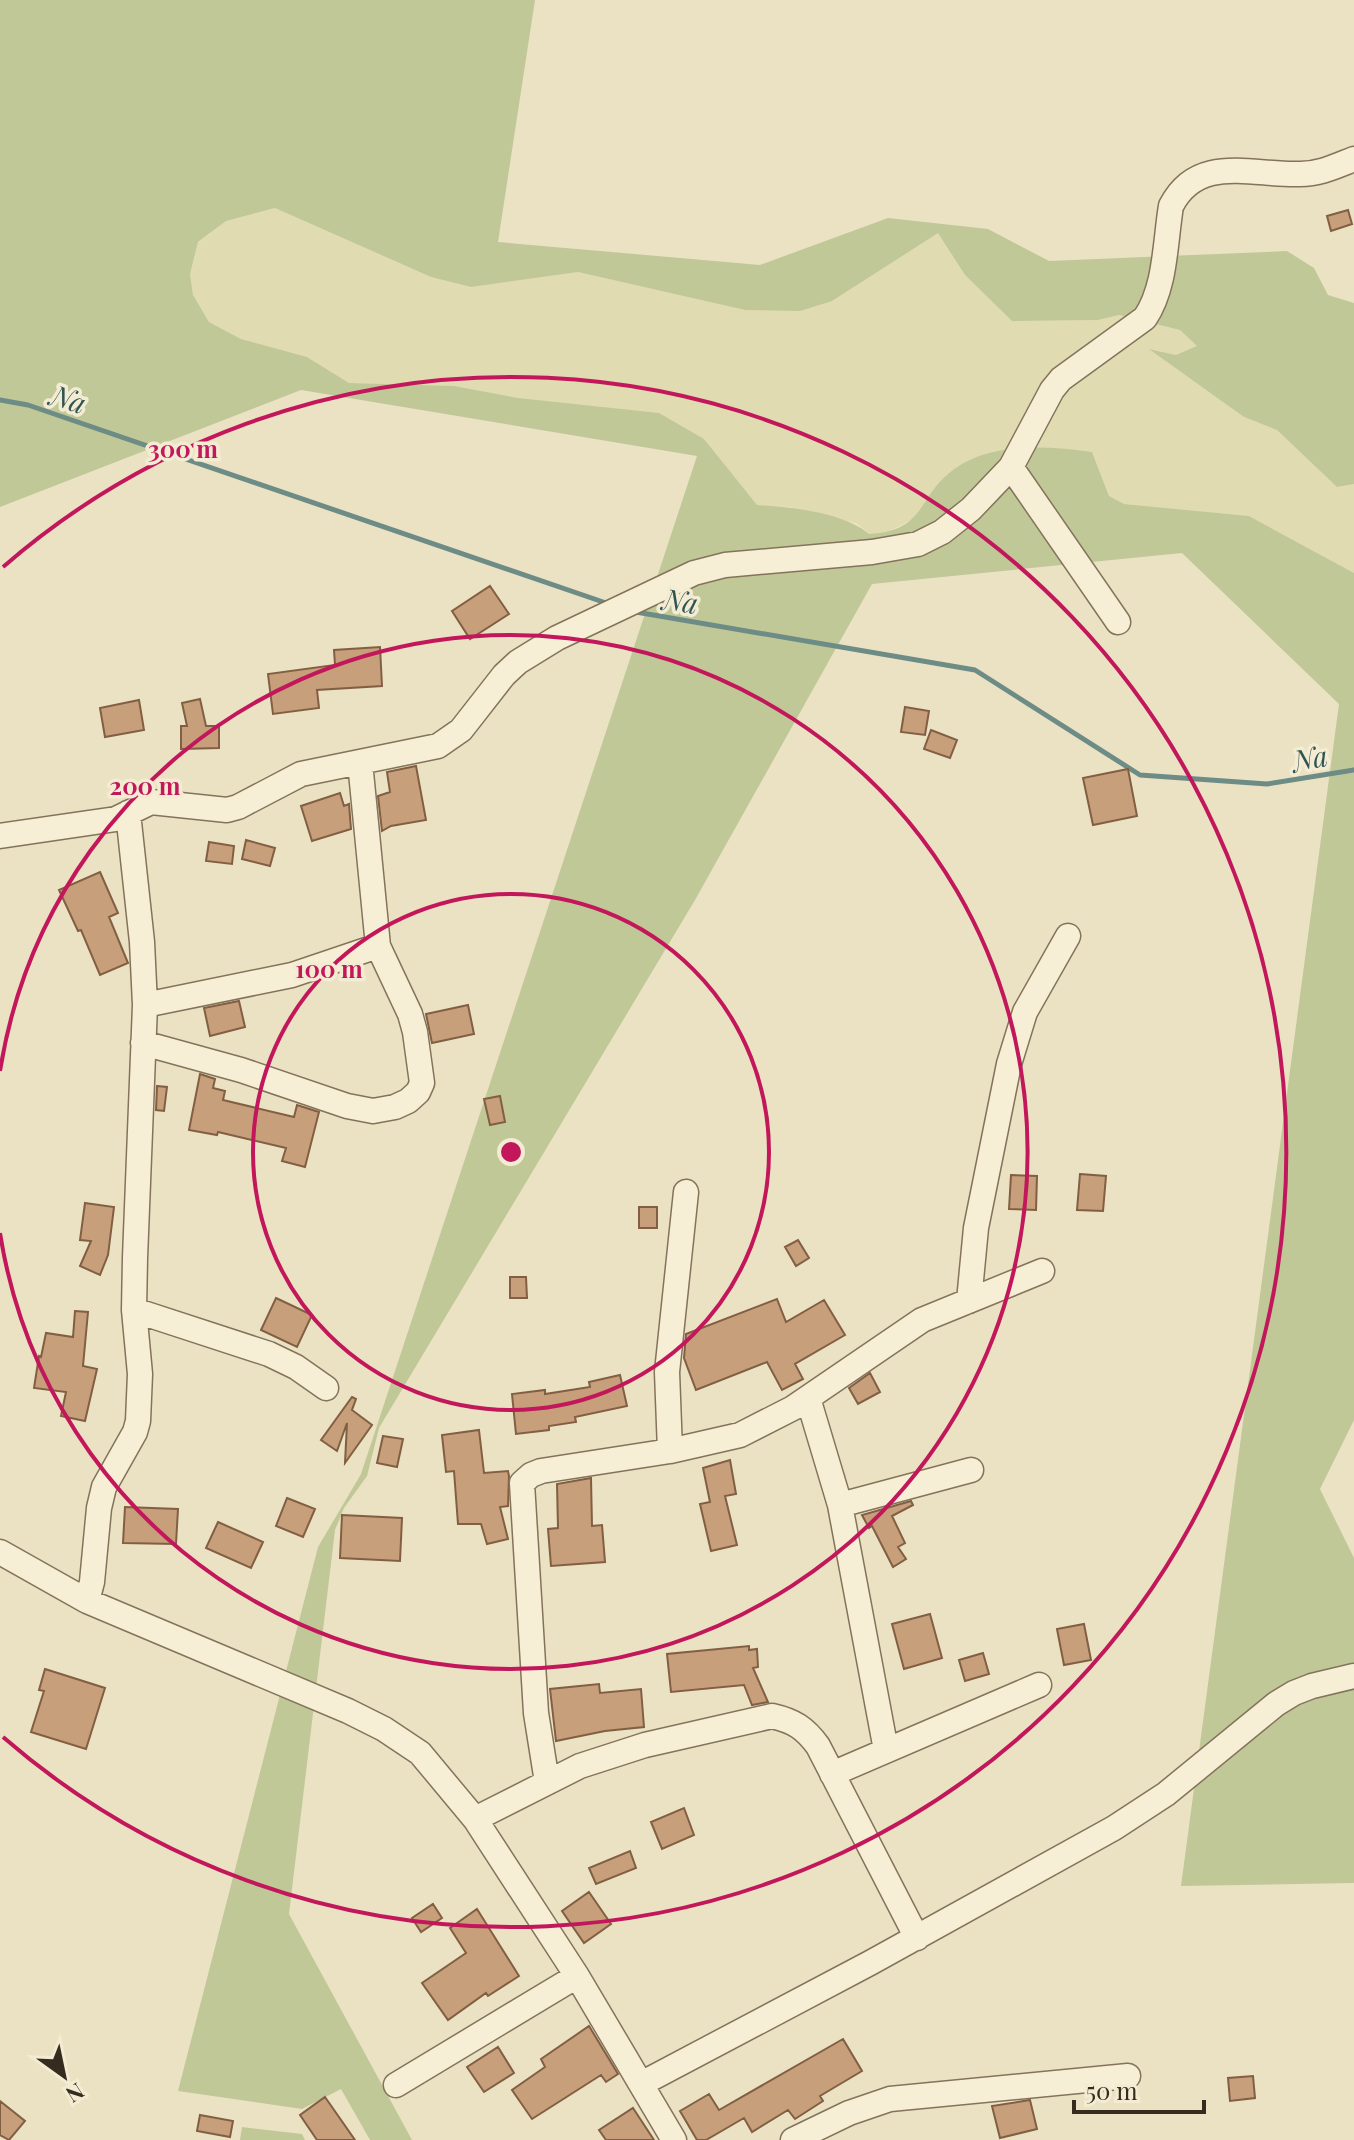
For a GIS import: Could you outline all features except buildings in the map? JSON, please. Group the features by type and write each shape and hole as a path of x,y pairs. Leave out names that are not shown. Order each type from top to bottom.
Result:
{"street":[{"path":"0,836 116,819 151,802 227,810 301,774 438,746 461,730 518,662 557,638 694,573 725,565 872,552 918,544 942,532 971,509 1011,467 1061,379 1145,318 1154,304 1171,206 1189,181 1222,170 1322,172 1354,159"},
{"path":"1011,467 1118,622"},
{"path":"143,1043 241,1070 347,1106 373,1111 395,1107 418,1092 422,1083 415,1032 410,1014 378,946 360,762"},
{"path":"87,1601 104,1487 138,1421 140,1374 134,1310 145,1005 142,942 128,813"},
{"path":"969,1301 976,1228 1009,1064 1025,1012 1068,936"},
{"path":"145,1005 292,975 378,946"},
{"path":"670,1451 667,1372 686,1192"},
{"path":"547,1782 536,1713 522,1483 541,1471 670,1451 740,1435 769,1423 922,1320 1042,1271"},
{"path":"134,1310 269,1354 296,1367 326,1388"},
{"path":"808,1398 840,1505 886,1750"},
{"path":"840,1505 971,1470"},
{"path":"0,1552 87,1601 348,1711 384,1729 420,1753 475,1819 577,1976 674,2140"},
{"path":"641,2084 917,1938 1114,1828 1166,1794 1276,1704 1294,1693 1354,1676"},
{"path":"832,1774 1039,1685"},
{"path":"475,1819 580,1766 645,1745 772,1716 791,1720 806,1730 818,1746 917,1938"},
{"path":"396,2085 577,1976"},
{"path":"793,2140 849,2113 890,2099 1128,2076"}],"shaded area":[{"path":"275,208 431,277 471,287 578,272 745,310 832,301 938,232 965,275 1012,321 1098,320 1119,315 1180,330 1198,346 1176,355 1152,349 1244,417 1277,430 1337,487 1354,484 1354,573 1249,516 1124,504 1109,496 1092,452 947,474 916,517 886,533 869,534 857,523 790,507 756,505 704,439 454,386 349,383 307,357 241,339 209,322 193,295 190,274 198,243 226,221"}],"green space":[{"path":"0,0 535,0 498,242 760,265 888,218 988,229 1049,261 1287,251 1314,268 1328,295 1354,303 1354,484 1337,487 1277,430 1244,417 1149,349 1176,355 1197,346 1180,330 1119,315 1098,320 1012,321 965,275 938,233 832,301 800,311 745,310 578,272 471,287 431,277 275,208 226,221 198,242 190,274 193,295 209,322 241,339 307,357 349,383 454,386 518,398 659,413 704,439 757,505 801,509 831,516 869,534 887,532 910,520 949,473 981,455 1018,448 1056,448 1092,452 1109,496 1124,504 1249,516 1354,573 1354,1420 1320,1489 1354,1558 1354,1883 1181,1886 1339,704 1182,553 872,584 695,900 379,1428 367,1476 344,1508 335,1530 289,1914 412,2140 370,2140 341,2089 302,2109 178,2091 318,1547 361,1474 697,456 301,390 0,507"},
{"path":"242,2127 302,2134 305,2140 240,2140"}],"waterway":[{"name":"Na","path":"0,400 28,405 609,604"},
{"name":"Na","path":"630,611 975,670 1140,775 1267,784 1354,770"}]}
